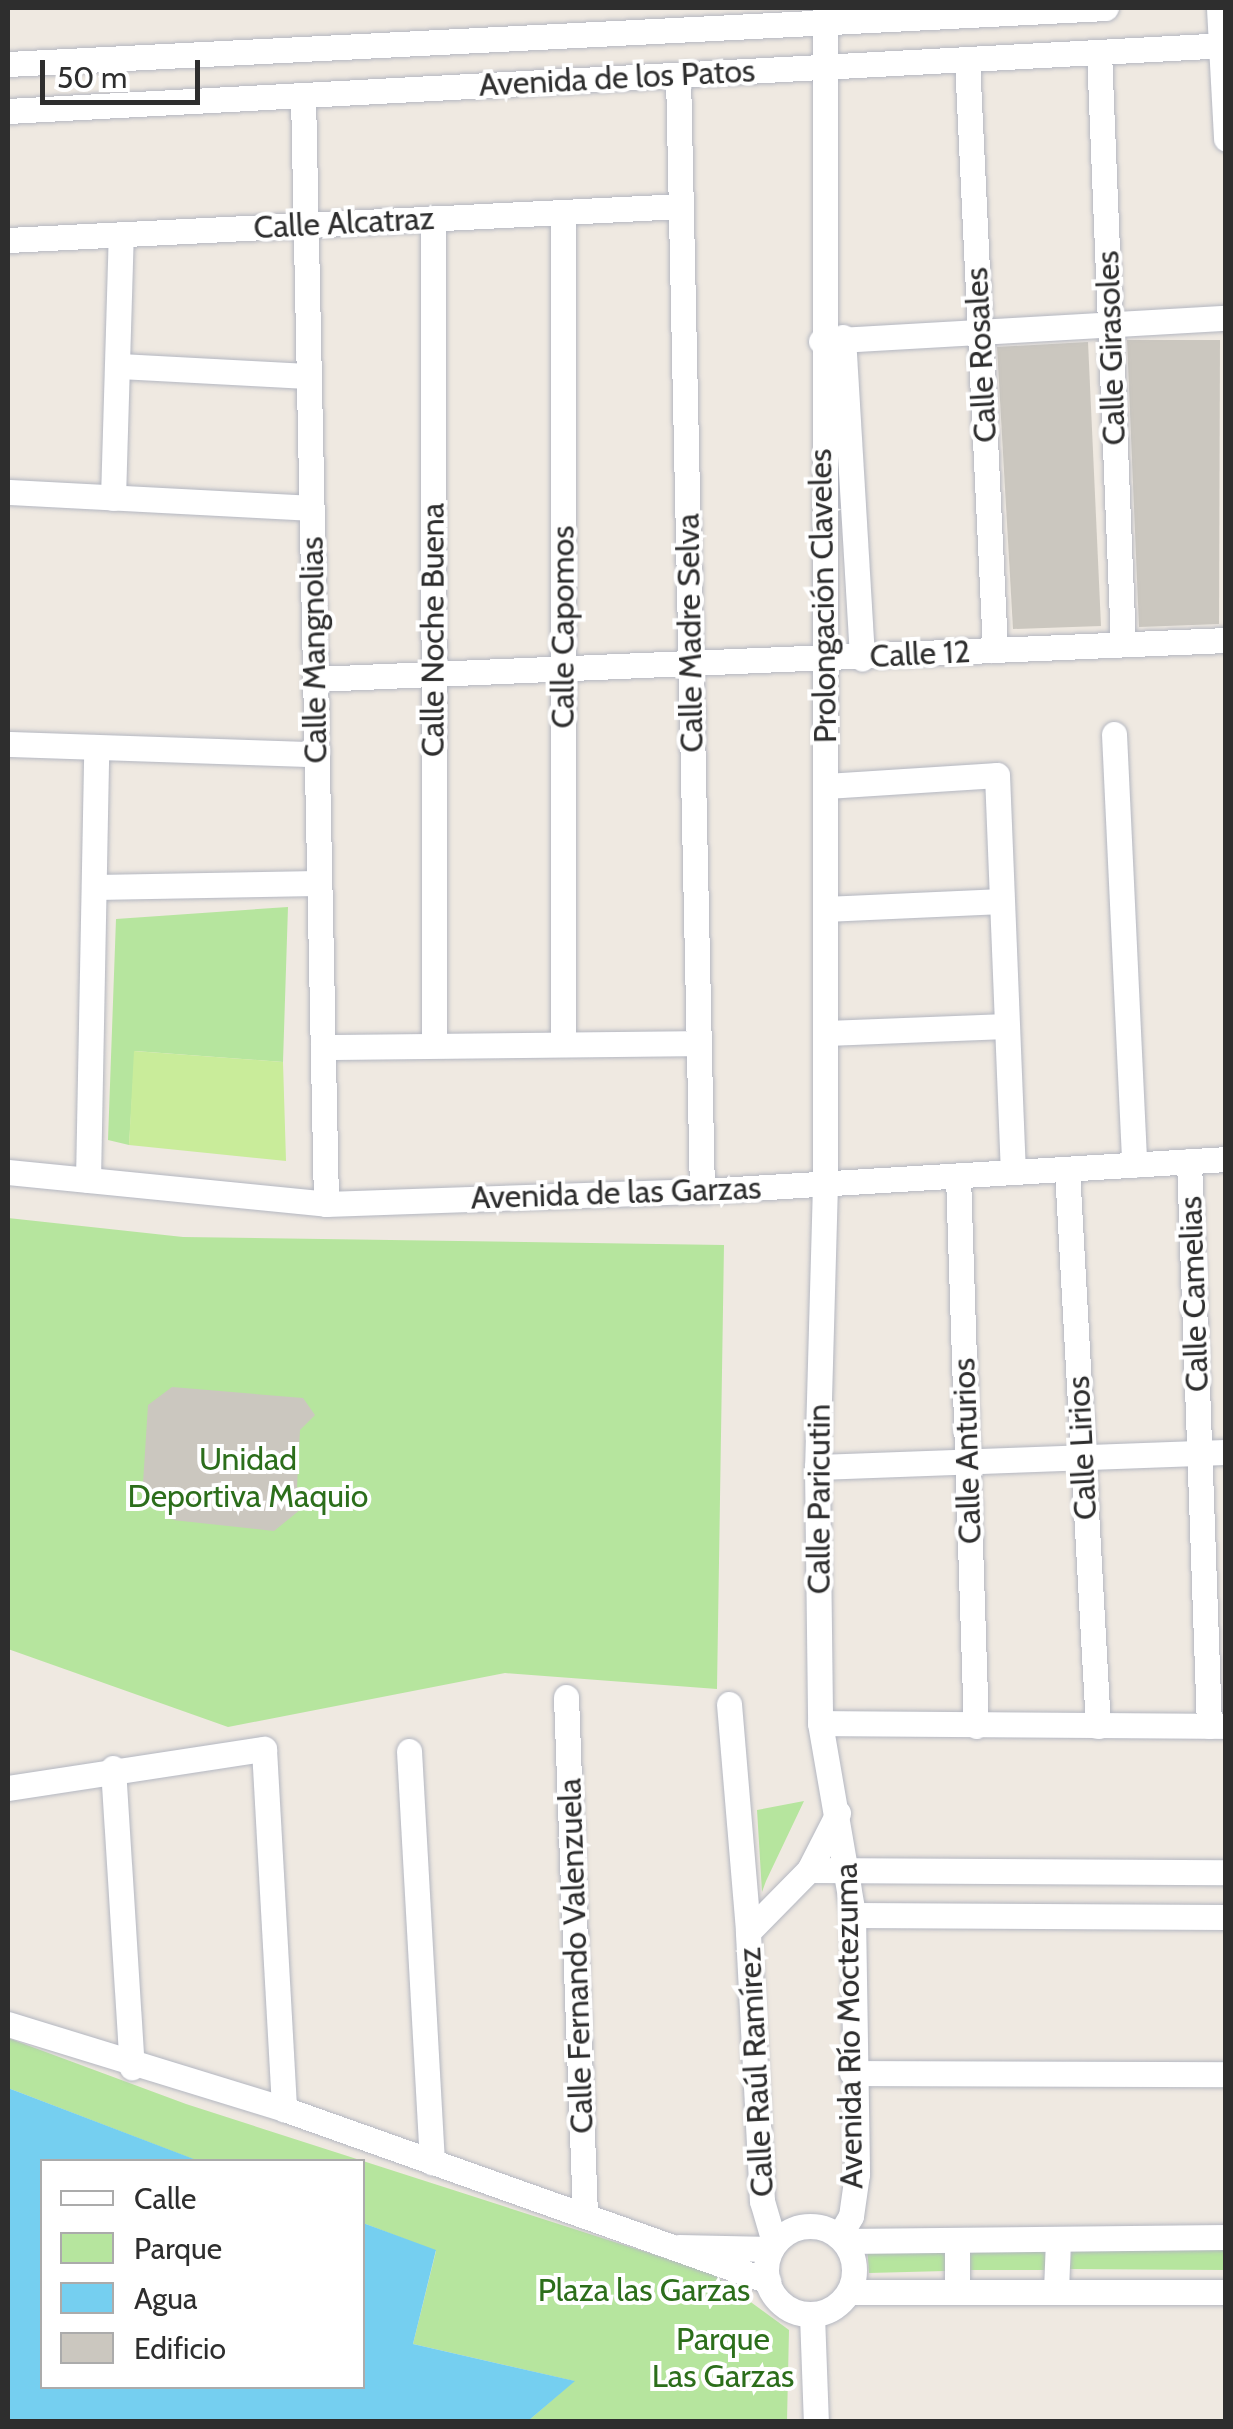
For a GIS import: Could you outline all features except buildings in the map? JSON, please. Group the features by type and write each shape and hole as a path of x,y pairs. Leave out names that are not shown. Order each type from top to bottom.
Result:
{"street":[{"name":"Avenida de los Patos","path":"8,64 575,35 638,19 1106,8"},
{"path":"1219,8 1226,140"},
{"name":"Prolongación Claveles","path":"825,14 822,66 832,339 820,658 827,786 826,1184"},
{"path":"575,35 579,80"},
{"name":"Avenida de los Patos","path":"8,110 1223,46"},
{"name":"Calle Girasoles","path":"1098,52 1123,644"},
{"name":"Calle Rosales","path":"967,60 995,650"},
{"name":"Calle Madre Selva","path":"678,75 702,1191"},
{"name":"Calle Mangnolias","path":"303,95 326,1204"},
{"name":"Calle Alcatraz","path":"8,240 681,206"},
{"name":"Calle Capomos","path":"563,212 563,1042"},
{"name":"Calle Noche Buena","path":"433,218 434,1042"},
{"path":"113,498 121,234"},
{"path":"862,658 832,339 1226,318"},
{"path":"118,366 308,376"},
{"path":"8,492 312,508"},
{"name":"Calle 12","path":"315,679 1226,640"},
{"path":"1114,734 1134,1165"},
{"path":"8,744 317,754"},
{"path":"88,1180 96,748"},
{"path":"827,786 997,775 1013,1172"},
{"path":"94,886 319,883"},
{"path":"826,909 1001,901"},
{"path":"826,1033 1007,1026"},
{"path":"323,1047 434,1042 698,1044"},
{"name":"Avenida de las Garzas","path":"8,1172 326,1204 702,1191 1226,1159"},
{"name":"Calle Camelias","path":"1189,1162 1213,1452 1217,1726"},
{"name":"Calle Lirios","path":"1067,1170 1098,1726"},
{"name":"Calle Anturios","path":"958,1176 976,1726"},
{"name":"Calle Paricutin","path":"826,1184 816,1466 820,1724 838,1813"},
{"path":"816,1466 967,1464 1213,1452"},
{"name":"Calle Fernando Valenzuela","path":"566,1696 585,2216"},
{"path":"728,1704 748,1932"},
{"path":"820,1724 1217,1726"},
{"path":"8,1788 113,1768 264,1749 284,2109"},
{"path":"410,1751 432,2162"},
{"path":"113,1768 132,2068"},
{"name":"Calle Raúl Ramírez","path":"772,2245 762,2201 748,1932 809,1870 838,1813"},
{"name":"Avenida Río Moctezuma","path":"838,1813 853,1915 855,2198 841,2239"},
{"path":"809,1870 1226,1872"},
{"path":"853,1915 1226,1917"},
{"path":"8,2024 132,2068 284,2109 679,2247 702,2263 768,2281"},
{"path":"852,2073 1226,2074"},
{"path":"679,2247 772,2245 802,2227 841,2239 1226,2237"},
{"path":"841,2239 854,2264 849,2292"},
{"path":"1056,2290 1058,2240"},
{"path":"956,2291 957,2241"},
{"path":"772,2245 768,2281 784,2306 812,2315 849,2292 1226,2292"},
{"path":"812,2315 816,2422"}],"green space":[{"path":"288,907 283,1062 135,1051 129,1145 108,1140 116,919"},
{"path":"134,1051 283,1062 286,1161 129,1145"},
{"name":"Unidad Deportiva Maquio","path":"8,1218 183,1237 724,1245 717,1689 505,1673 228,1727 8,1649"},
{"path":"804,1801 766,1881 762,1892 757,1810"},
{"path":"8,2038 186,2104 357,2159 193,2159 8,2088"},
{"path":"365,2162 711,2273 789,2330 787,2421 528,2421 574,2381 413,2344 436,2251 365,2224"},
{"path":"867,2245 945,2246 945,2271 869,2273"},
{"path":"969,2246 1047,2246 1047,2270 969,2270"},
{"path":"1072,2246 1225,2248 1225,2270 1070,2269"}],"water":[{"path":"8,2088 194,2159 40,2159 40,2389 365,2389 365,2224 436,2250 413,2344 575,2381 528,2421 8,2421"}],"park label":[{"name":"Plaza las Garzas","path":"644,2290"},
{"name":"Parque Las Garzas","path":"723,2358"}]}
